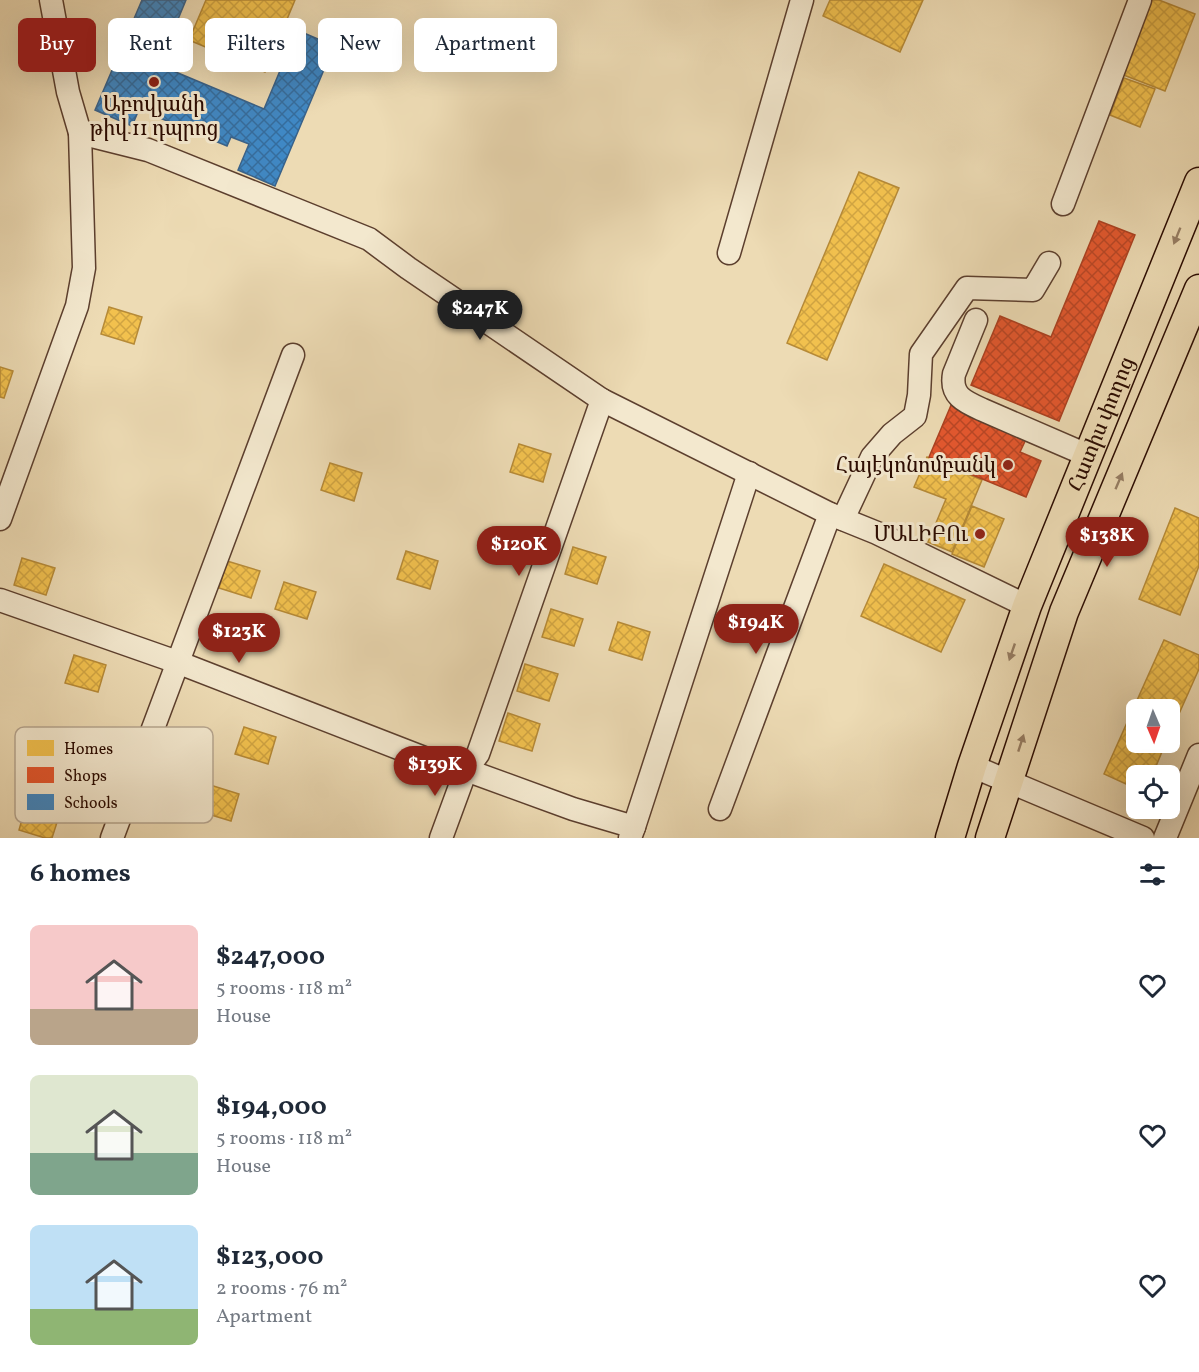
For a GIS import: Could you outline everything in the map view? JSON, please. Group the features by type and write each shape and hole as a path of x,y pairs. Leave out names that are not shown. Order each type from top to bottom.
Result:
{"main road":[{"name":"Հատիս փողոց","path":"950,838 972,766 1027,606 1199,182"},
{"name":"Հատիս փողոց","path":"990,838 1064,612 1199,289"}],"street":[{"path":"0,519 77,306 84,268 80,133 68,92 51,0"},
{"path":"729,253 802,0"},
{"path":"1063,204 1140,0"},
{"path":"80,133 148,150 369,239 602,400 837,517 877,532 1027,606"},
{"path":"720,809 837,517 872,457 892,434 915,416 919,395 921,354 967,288 1033,290 1049,263"},
{"path":"976,320 954,374 956,394 983,410 1087,455"},
{"path":"153,727 293,355"},
{"path":"441,838 466,770 478,754 602,400"},
{"path":"0,600 177,662 442,765 466,770 632,832 749,473"},
{"path":"1165,838 1199,755"},
{"path":"972,766 1143,838"},
{"path":"112,838 118,823"}],"building: Homes":[{"path":"206,0 295,0 288,18 205,18 205,47 193,42 193,31"},
{"path":"830,0 923,0 900,52 823,16"},
{"path":"1149,0 1159,0 1195,14 1165,91 1121,74"},
{"path":"1124,78 1155,89 1140,127 1110,115"},
{"path":"859,172 899,188 827,360 787,343"},
{"path":"109,307 142,317 134,344 101,334"},
{"path":"0,367 13,371 4,398 0,397"},
{"path":"519,444 551,454 543,482 510,472"},
{"path":"927,457 982,480 952,552 928,542 946,499 914,487"},
{"path":"330,463 362,473 354,501 321,490"},
{"path":"972,506 1004,519 984,567 952,554"},
{"path":"1175,508 1199,518 1199,566 1180,615 1139,599"},
{"path":"573,547 606,557 597,584 565,574"},
{"path":"406,551 438,561 430,589 397,579"},
{"path":"22,558 55,568 46,595 14,585"},
{"path":"227,561 260,571 251,598 219,588"},
{"path":"884,564 965,600 941,652 861,616"},
{"path":"284,582 316,592 307,619 275,609"},
{"path":"551,609 583,619 574,646 542,637"},
{"path":"618,622 650,632 642,660 609,650"},
{"path":"1164,640 1199,655 1199,669 1180,712 1180,699 1138,699"},
{"path":"74,655 106,665 98,692 65,683"},
{"path":"525,664 558,674 549,701 517,691"},
{"path":"508,713 540,724 532,751 499,741"},
{"path":"1126,725 1126,753 1161,753 1157,765 1126,765 1126,784 1104,774"},
{"path":"244,727 276,737 268,764 235,754"},
{"path":"213,786 239,794 231,821 213,816"},
{"path":"21,823 57,823 52,838 19,830"}],"building: Shops":[{"path":"1099,221 1135,235 1059,421 971,385 1000,316 1051,337"},
{"path":"952,403 1028,435 1020,452 1041,461 1026,497 929,457"}],"building: Schools":[{"name":"Աբովյանի թիվ 11 դպրոց","path":"142,0 186,0 179,18 134,18"},
{"name":"Աբովյանի թիվ 11 դպրոց","path":"306,34 318,39 318,72 323,72 275,186 238,170 249,144 231,137 227,146 153,115 157,105 143,100 132,126 95,110 111,72 176,72 264,109 279,72 306,72"}],"place":[{"name":"Աբովյանի թիվ 11 դպրոց","path":"154,82"},
{"name":"Հայէկոնոմբանկ","path":"1008,465"},
{"name":"ՄԱԼԻԲՈւ","path":"980,534"}]}
